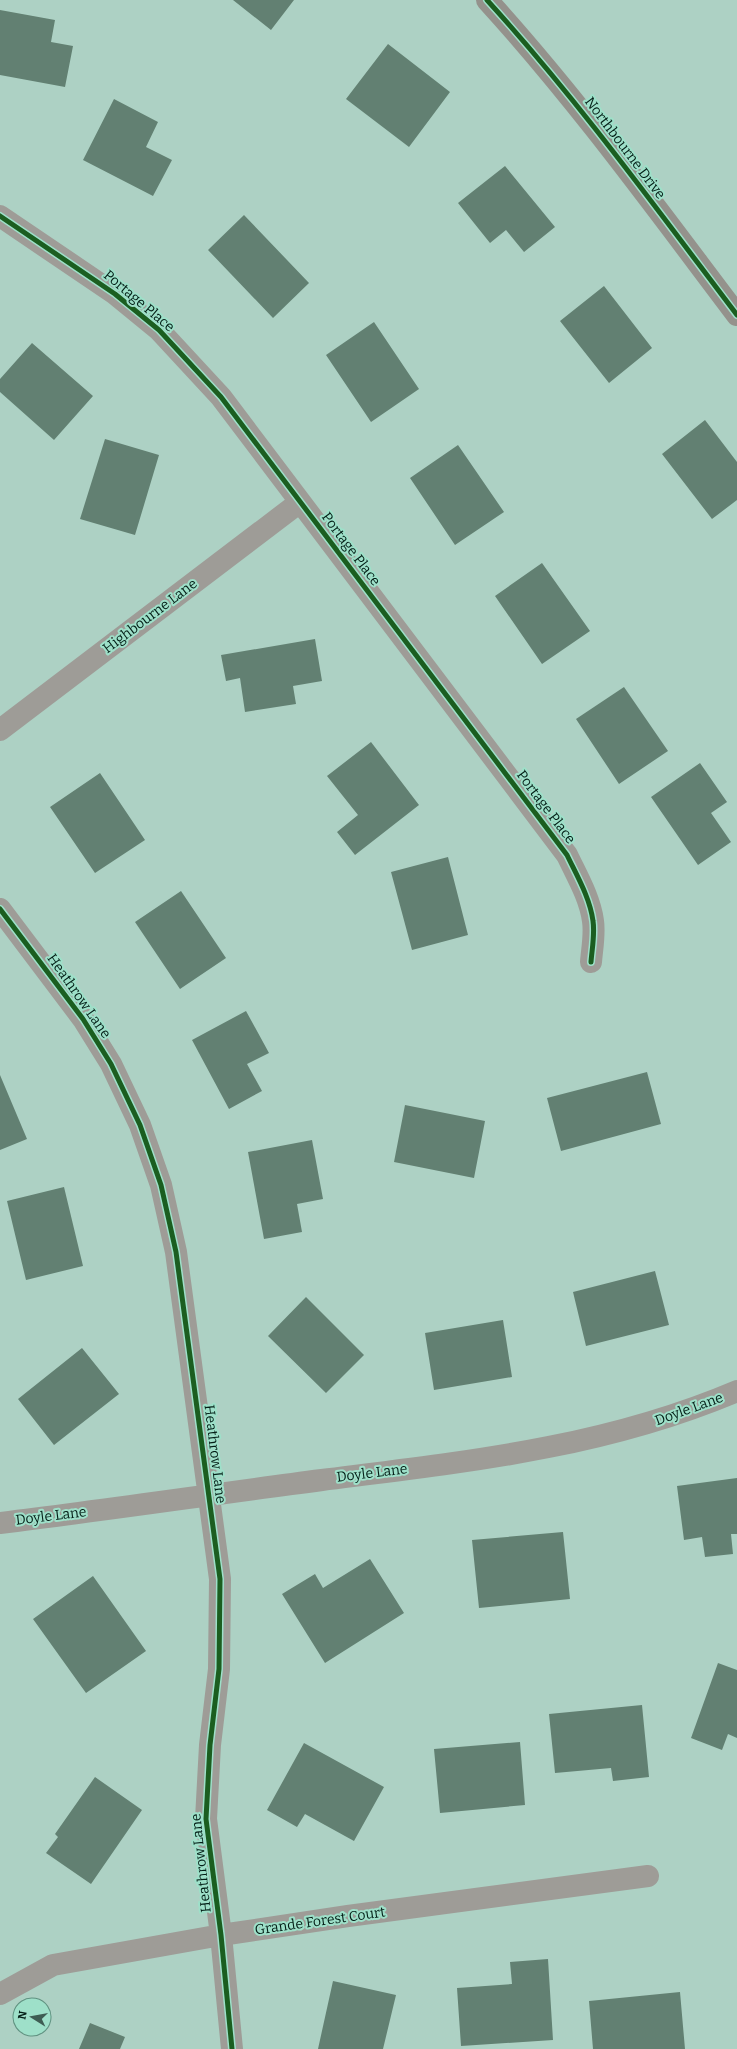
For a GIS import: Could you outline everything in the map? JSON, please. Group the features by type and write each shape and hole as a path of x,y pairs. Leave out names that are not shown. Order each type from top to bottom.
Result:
{"street":[{"name":"Northbourne Drive","path":"488,0 530,47 567,92 737,314"},
{"name":"Portage Place","path":"0,216 115,294 159,330 221,397 567,855 580,880 594,923 591,962"},
{"name":"Highbourne Lane","path":"0,730 300,502"},
{"name":"Heathrow Lane","path":"0,909 83,1019 111,1064 140,1125 161,1185 176,1252 220,1579 220,1669 210,1745 206,1818 221,1935 232,2049"},
{"name":"Doyle Lane","path":"0,1523 208,1494 473,1460 574,1443 636,1428 703,1406 737,1392"},
{"name":"Grande Forest Court","path":"0,1994 53,1964 221,1935 356,1915 648,1876"}],"building":[{"path":"233,0 294,0 271,30"},
{"path":"0,10 55,20 51,42 73,46 65,87 0,75"},
{"path":"388,44 450,92 409,147 346,99"},
{"path":"114,99 158,122 146,147 172,160 153,196 83,160"},
{"path":"505,166 555,227 524,252 506,230 490,243 458,203"},
{"path":"244,215 309,283 273,318 208,250"},
{"path":"604,286 652,348 609,383 560,321"},
{"path":"374,322 419,389 371,422 326,355"},
{"path":"32,343 93,396 54,440 0,392 0,379"},
{"path":"705,420 737,462 737,500 712,519 662,454"},
{"path":"105,439 159,455 135,535 80,519"},
{"path":"458,445 504,512 455,545 410,478"},
{"path":"542,563 590,631 542,664 495,596"},
{"path":"315,639 322,681 293,686 296,704 245,712 240,678 226,681 221,655"},
{"path":"624,687 668,751 619,784 576,719"},
{"path":"371,742 419,805 355,855 337,832 358,815 327,776"},
{"path":"700,763 727,802 711,813 731,842 698,865 651,797"},
{"path":"100,773 145,840 95,873 50,807"},
{"path":"448,857 468,935 412,950 391,872"},
{"path":"181,891 226,958 180,989 135,922"},
{"path":"246,1011 269,1053 247,1064 262,1091 229,1109 192,1040"},
{"path":"647,1072 661,1124 561,1151 547,1098"},
{"path":"0,1075 27,1139 0,1150"},
{"path":"405,1105 485,1121 474,1178 394,1162"},
{"path":"312,1140 323,1199 297,1204 302,1232 264,1239 248,1152"},
{"path":"64,1187 83,1266 26,1280 7,1201"},
{"path":"655,1271 669,1325 586,1346 573,1292"},
{"path":"306,1297 364,1355 326,1393 268,1336"},
{"path":"503,1320 512,1377 434,1390 425,1333"},
{"path":"82,1348 119,1394 54,1445 18,1399"},
{"path":"737,1478 737,1534 731,1534 733,1554 705,1557 702,1537 684,1540 677,1486"},
{"path":"563,1532 570,1599 479,1608 472,1540"},
{"path":"370,1559 404,1613 325,1663 282,1594 315,1574 323,1588"},
{"path":"93,1576 146,1651 86,1693 33,1619"},
{"path":"718,1663 737,1670 737,1738 728,1734 722,1750 691,1738"},
{"path":"642,1705 649,1777 613,1781 611,1768 555,1773 549,1714"},
{"path":"520,1742 525,1805 440,1813 434,1749"},
{"path":"304,1743 384,1787 354,1841 305,1814 297,1827 267,1810"},
{"path":"95,1777 142,1810 91,1884 46,1853 58,1837 55,1834"},
{"path":"548,1959 553,2040 461,2046 457,1988 512,1984 510,1962"},
{"path":"333,1981 396,1995 383,2049 318,2049"},
{"path":"680,1992 685,2049 593,2049 589,2001"},
{"path":"90,2023 125,2037 120,2049 79,2049"}],"cycle path":[{"path":"487,0 553,76 584,115 646,194 737,315"},
{"path":"0,216 115,294 159,330 221,397 567,855 583,887 591,912 594,931 591,962"},
{"path":"0,909 83,1019 111,1064 140,1125 161,1185 176,1252 220,1579 219,1669 210,1745 206,1819 221,1935 232,2049"}]}
